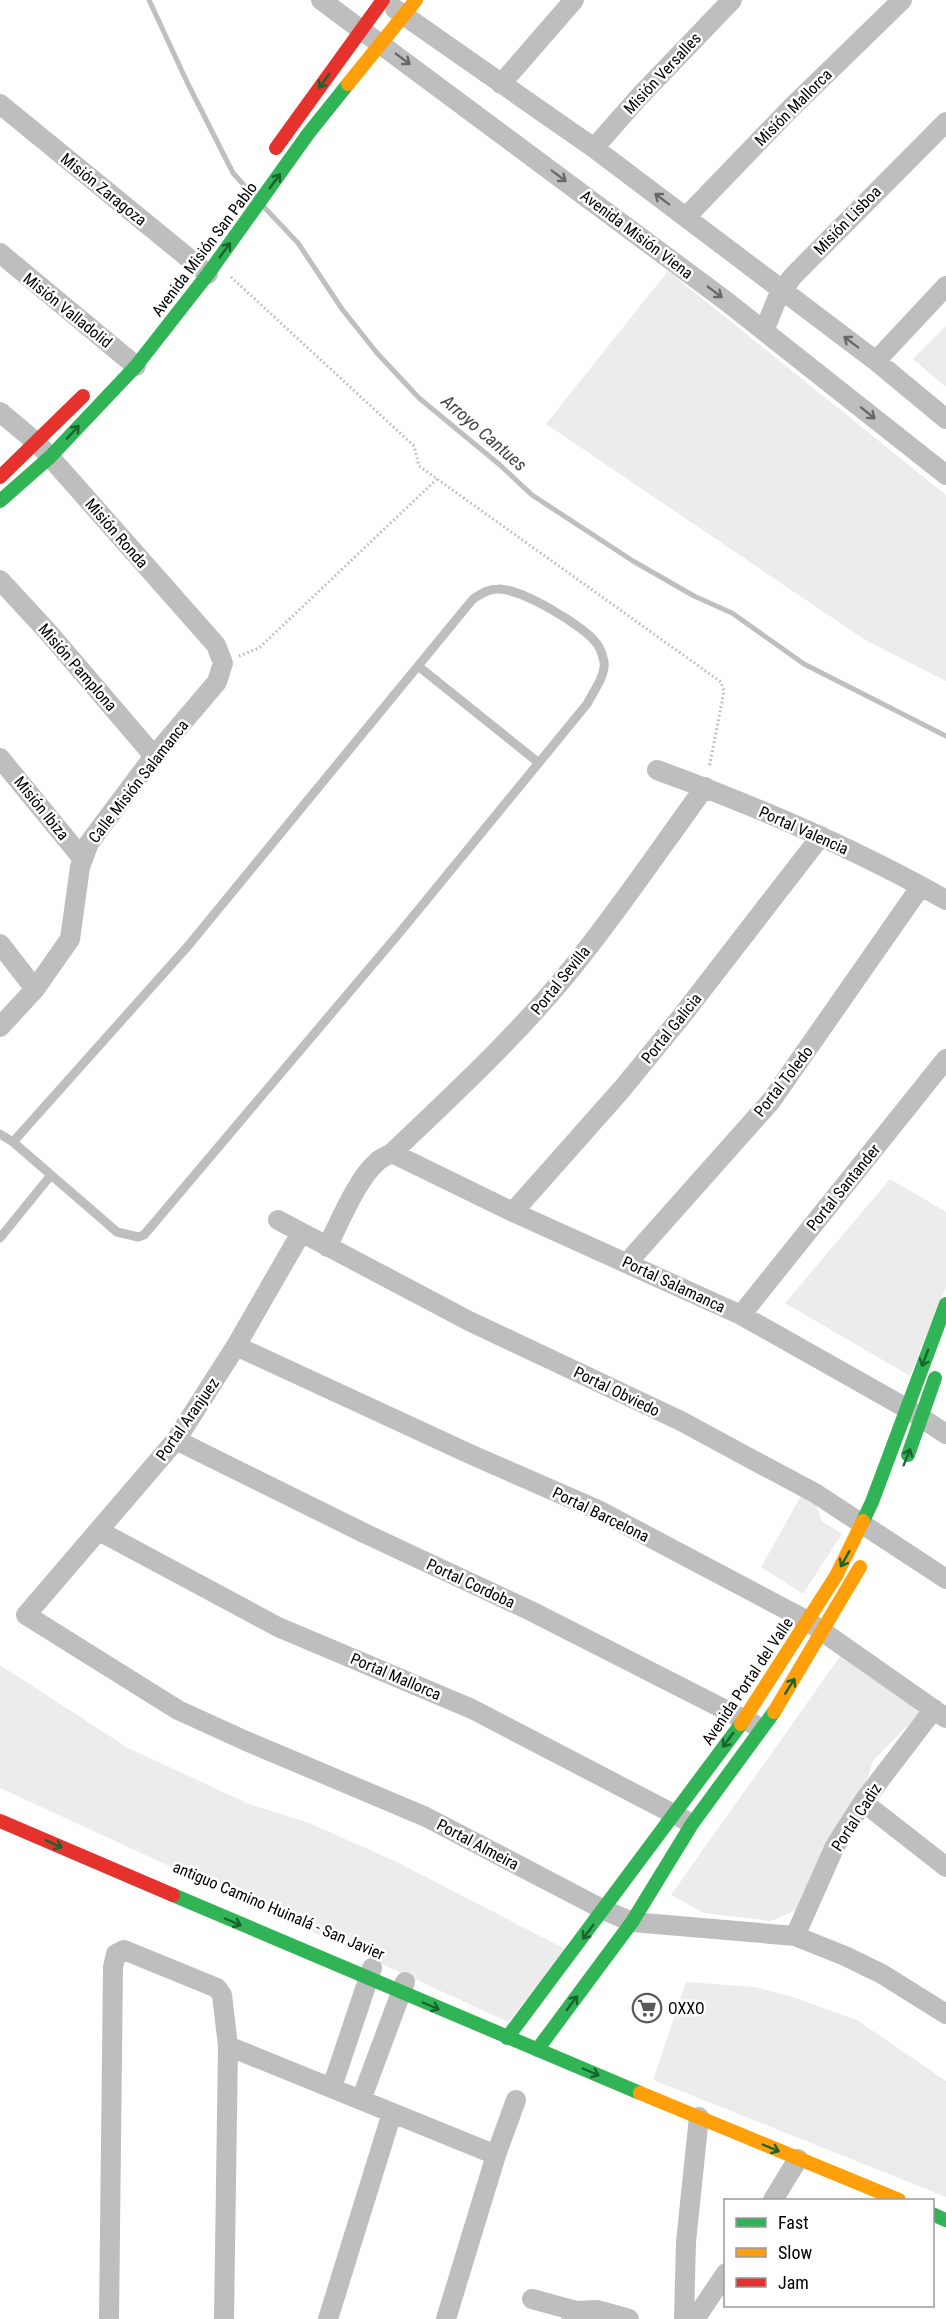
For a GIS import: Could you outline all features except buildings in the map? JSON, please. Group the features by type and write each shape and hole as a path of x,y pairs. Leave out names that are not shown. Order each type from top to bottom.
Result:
{"street":[{"name":"Avenida Misión Viena","path":"321,0 764,331 946,475"},
{"path":"267,160 383,0 410,8 501,84 594,148 783,290 876,361 946,419"},
{"path":"501,84 574,0"},
{"name":"Misión Versalles","path":"594,148 638,98 732,0"},
{"name":"Misión Mallorca","path":"686,217 790,109 902,0"},
{"name":"Avenida Misión San Pablo","path":"0,501 126,357 197,265 242,228 308,134 410,8"},
{"name":"Misión Zaragoza","path":"0,104 197,265"},
{"name":"Misión Lisboa","path":"764,331 783,290 792,277 946,122"},
{"name":"Misión Valladolid","path":"0,254 126,357"},
{"path":"876,361 946,286"},
{"name":"Avenida Misión San Pablo","path":"0,477 43,450 92,387"},
{"name":"Misión Ronda","path":"0,412 43,450 216,645 223,663"},
{"name":"Misión Pamplona","path":"0,580 48,632 154,756"},
{"name":"Calle Misión Salamanca","path":"0,1027 35,989 70,939 82,858 89,843 154,756 217,682 223,663"},
{"name":"Misión Ibiza","path":"0,758 82,858"},
{"name":"Portal Valencia","path":"657,770 821,836 946,900"},
{"name":"Portal Sevilla","path":"327,1247 363,1179 377,1161 392,1153 479,1070 546,999 576,963 705,788"},
{"name":"Portal Galicia","path":"513,1212 622,1089 681,1017 821,836"},
{"name":"Portal Toledo","path":"627,1263 771,1101 921,886"},
{"path":"0,944 35,989"},
{"name":"Portal Santander","path":"741,1315 946,1059"},
{"name":"Portal Salamanca","path":"392,1153 513,1212 741,1315 906,1408 946,1434"},
{"name":"Portal Obviedo","path":"278,1220 469,1321 681,1421 815,1494 872,1536 946,1579"},
{"name":"Portal Aranjuez","path":"26,1615 176,1440 236,1346 301,1233"},
{"name":"Avenida Portal del Valle","path":"541,2045 632,1922 692,1824 763,1729 823,1632 872,1536 906,1408 946,1304"},
{"name":"Portal Barcelona","path":"236,1346 472,1455 600,1511 806,1620 940,1714"},
{"path":"901,1472 940,1364"},
{"name":"Portal Cordoba","path":"176,1440 366,1534 531,1611 763,1729"},
{"name":"Portal Mallorca","path":"99,1531 278,1627 472,1709 692,1824"},
{"name":"Avenida Portal del Valle","path":"510,2033 604,1910 744,1719 836,1576 872,1536"},
{"name":"Portal Almeira","path":"26,1615 178,1710 426,1817 604,1910 632,1922 795,1936 882,1974 946,2014"},
{"name":"Portal Cadiz","path":"795,1936 831,1854 863,1802 940,1714"},
{"path":"863,1802 946,1867"},
{"name":"antiguo Camino Huinalá - San Javier","path":"0,1808 371,1974"},
{"path":"0,1821 541,2045 699,2117 897,2199"},
{"path":"109,2319 113,1967 116,1954 124,1950 217,1988 222,1995 228,2046 224,2319"},
{"path":"332,2088 371,1974"},
{"path":"361,2100 403,1988"},
{"path":"228,2046 496,2155"},
{"path":"446,2319 496,2155 516,2100"},
{"path":"328,2319 392,2113"},
{"path":"684,2319 686,2242 699,2117"},
{"path":"775,2199 798,2159"},
{"path":"695,2319 724,2276"},
{"path":"532,2299 573,2315 597,2310 629,2319"}],"lane":[{"path":"0,1134 13,1142 117,1232 138,1237 144,1235 401,931 587,704 602,676 604,663 597,644 564,616 532,598 500,588 486,591 473,599 188,946 13,1142"},
{"path":"418,666 539,763"},
{"path":"0,1238 51,1175"}],"path":[{"path":"197,265 231,276 414,446 419,466 721,682 724,691 705,788"},
{"path":"223,663 259,648 437,479"}],"shaded area":[{"path":"668,271 946,495 946,681 865,640 546,424"},
{"path":"946,326 946,387 913,359"},
{"path":"890,1179 946,1212 946,1287 910,1376 785,1303"},
{"path":"801,1496 816,1505 822,1521 842,1534 803,1594 761,1567"},
{"path":"841,1655 923,1710 873,1761 864,1789 801,1908 771,1921 704,1913 671,1895"},
{"path":"0,1665 128,1748 249,1804 309,1823 397,1862 567,1950 508,2022 0,1788"},
{"path":"686,1982 755,1987 790,1996 857,2020 946,2081 946,2197 653,2080"}],"waterway":[{"name":"Arroyo Cantues","path":"149,0 233,173 254,196"},
{"name":"Arroyo Cantues","path":"264,207 298,243 342,309 377,353 419,398 500,465 532,495 633,561 694,596 732,613 804,664 946,736"}],"traffic: fast":[{"path":"0,501 50,457 136,366 208,274 308,134 348,84"},
{"path":"863,1521 946,1304"},
{"path":"908,1455 935,1378"},
{"path":"537,2050 632,1922 692,1824 774,1712"},
{"path":"507,2038 741,1724"},
{"path":"173,1895 640,2093"},
{"path":"934,2215 946,2220"}],"traffic: slow":[{"path":"348,84 416,0"},
{"path":"741,1724 836,1576 863,1521"},
{"path":"774,1712 860,1567"},
{"path":"640,2093 897,2199"}],"traffic: jam":[{"path":"276,148 383,0"},
{"path":"0,477 83,396"},
{"path":"0,1821 173,1895"}],"place":[{"name":"OXXO","path":"647,2008"}]}
